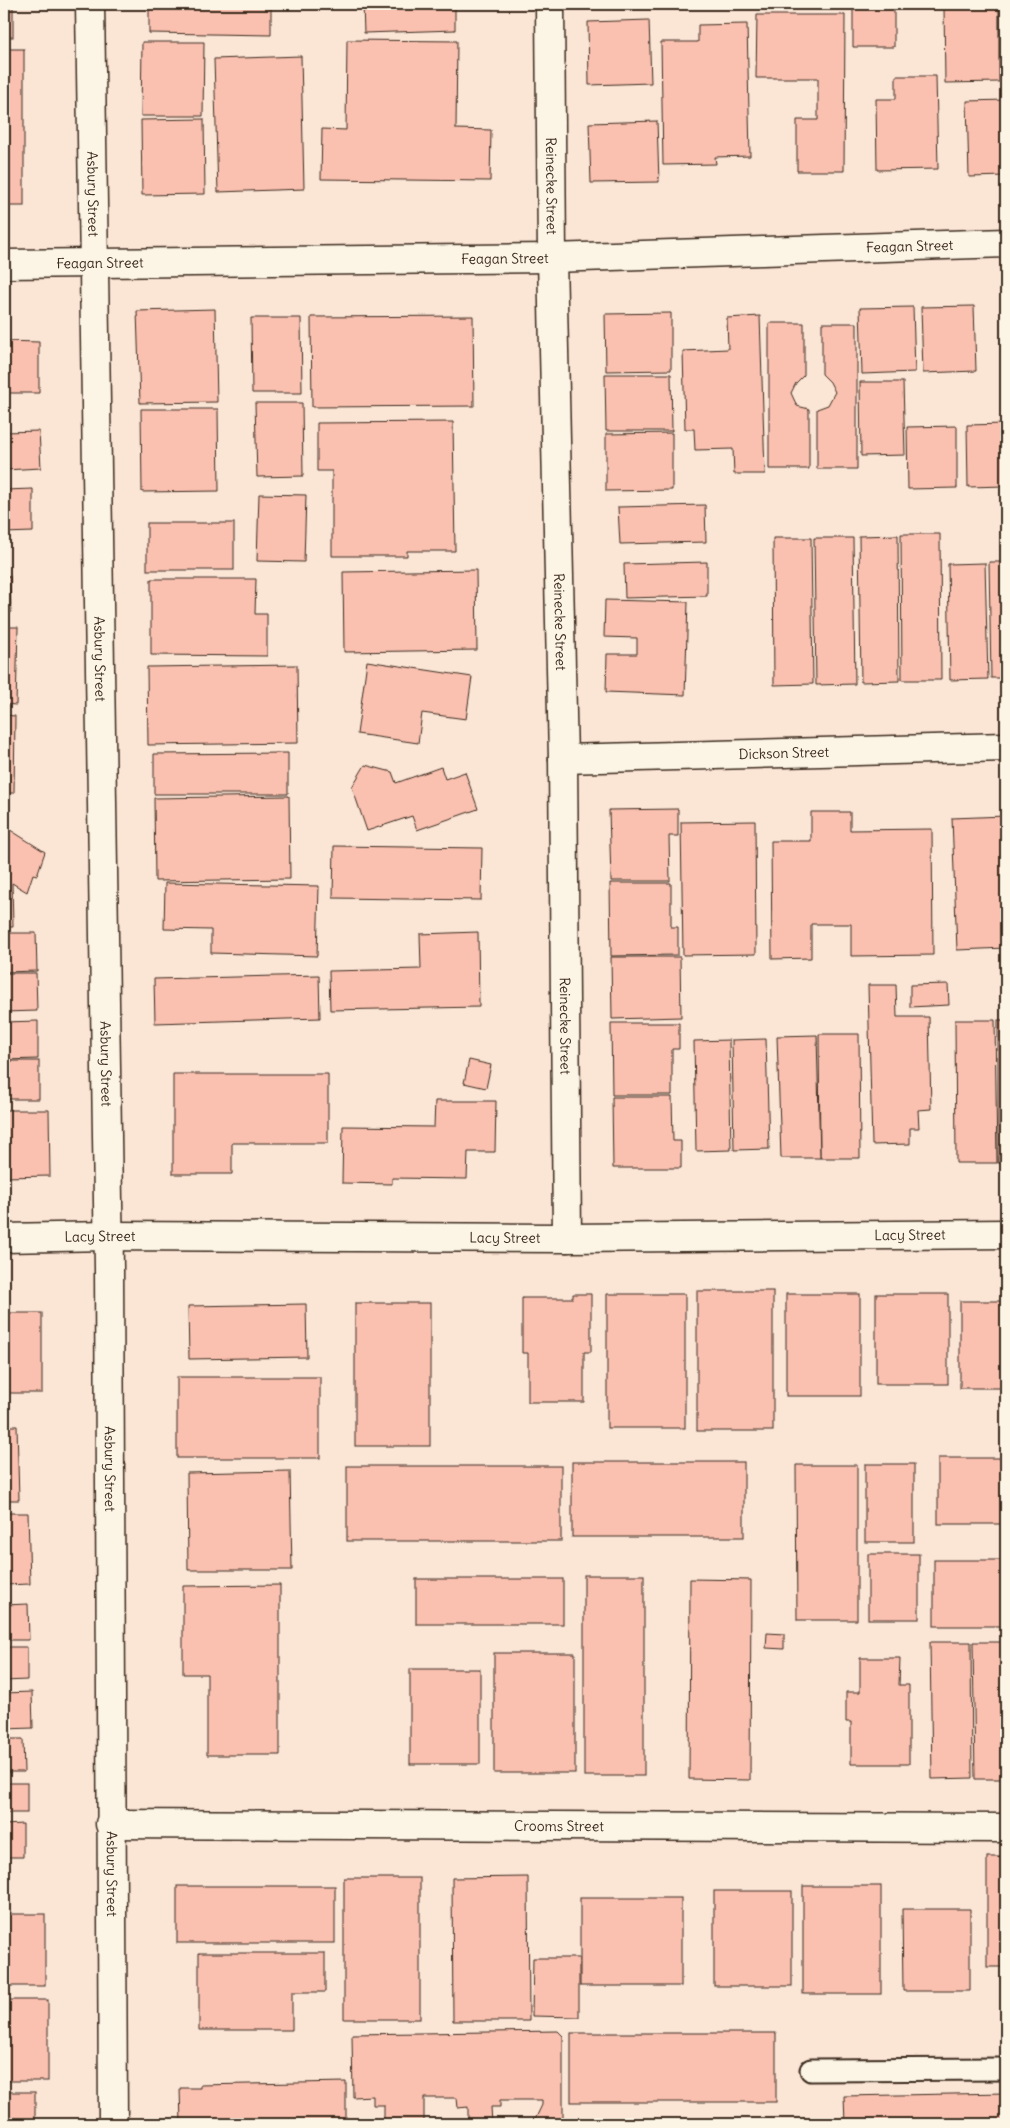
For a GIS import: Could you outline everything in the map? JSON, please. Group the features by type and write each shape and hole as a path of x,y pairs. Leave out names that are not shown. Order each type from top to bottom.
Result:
{"street":[{"name":"Asbury Street","path":"90,4 92,263 108,1236 113,2124"},
{"name":"Reinecke Street","path":"550,4 552,258 563,759 567,1238"},
{"name":"Feagan Street","path":"4,264 552,258 1006,243"},
{"name":"Dickson Street","path":"563,759 1006,747"},
{"name":"Lacy Street","path":"4,1238 108,1236 567,1238 1006,1234"},
{"name":"Crooms Street","path":"110,1824 1006,1828"}],"lane":[{"path":"811,2070 1006,2069"}],"building":[{"path":"4,4 13,4 13,37 4,37"},
{"path":"149,4 271,4 271,35 149,33"},
{"path":"363,4 455,4 455,30 364,33"},
{"path":"853,6 894,7 894,47 853,47"},
{"path":"944,6 999,6 999,82 945,83"},
{"path":"757,15 845,15 844,171 797,171 797,120 818,120 818,78 756,78"},
{"path":"649,20 651,83 589,85 588,22"},
{"path":"747,24 750,156 715,157 716,164 663,165 661,42 698,42 698,25"},
{"path":"347,40 457,41 456,129 491,130 490,181 321,179 322,129 346,130"},
{"path":"142,42 204,42 203,116 141,116"},
{"path":"4,49 24,49 24,206 4,206"},
{"path":"301,56 304,189 218,192 214,59"},
{"path":"896,76 936,76 938,169 877,170 876,99 896,99"},
{"path":"1006,100 1006,176 969,177 967,101"},
{"path":"204,119 205,194 142,195 141,120"},
{"path":"657,121 659,182 591,183 589,123"},
{"path":"974,306 976,371 923,373 921,307"},
{"path":"913,307 915,372 862,374 860,308"},
{"path":"215,309 217,402 140,403 137,311"},
{"path":"671,313 671,370 606,371 605,314"},
{"path":"473,316 474,406 312,407 311,317"},
{"path":"760,316 765,474 734,474 733,449 695,450 694,429 685,429 683,351 728,349 727,318"},
{"path":"251,318 301,318 302,393 252,393"},
{"path":"769,323 804,323 804,375 796,383 791,393 797,406 809,409 809,469 769,469"},
{"path":"822,323 857,323 857,469 817,469 817,409 828,405 835,392 830,382 822,374"},
{"path":"4,341 39,342 39,393 4,393"},
{"path":"605,374 671,374 672,431 606,431"},
{"path":"860,382 903,382 905,455 861,456"},
{"path":"255,403 302,403 303,476 257,477"},
{"path":"141,409 218,409 219,491 142,492"},
{"path":"453,422 455,551 407,551 407,556 332,556 332,471 317,471 317,423"},
{"path":"1006,424 1006,486 968,487 967,425"},
{"path":"957,426 957,488 908,489 907,427"},
{"path":"39,431 41,468 4,470 4,432"},
{"path":"672,433 672,490 606,491 606,434"},
{"path":"33,489 33,532 4,533 4,490"},
{"path":"259,494 306,495 304,562 257,561"},
{"path":"705,505 706,542 620,544 618,507"},
{"path":"147,523 234,523 234,570 147,570"},
{"path":"901,534 940,534 941,680 902,680"},
{"path":"898,535 899,681 861,682 859,536"},
{"path":"773,538 811,538 813,684 774,685"},
{"path":"814,538 853,538 855,684 816,685"},
{"path":"707,562 707,596 625,598 624,564"},
{"path":"989,562 1006,562 1006,678 991,678"},
{"path":"985,563 988,679 950,680 948,564"},
{"path":"476,570 477,650 344,652 343,572"},
{"path":"10,576 11,613 4,613 4,577"},
{"path":"151,579 256,579 255,614 267,614 267,656 151,655"},
{"path":"605,600 688,602 685,695 606,692 607,654 637,654 637,638 604,637"},
{"path":"4,627 18,627 16,705 4,704"},
{"path":"367,661 472,677 466,719 422,713 418,743 357,734"},
{"path":"297,665 298,743 148,745 147,667"},
{"path":"4,715 15,716 14,793 4,793"},
{"path":"288,753 288,794 154,794 154,754"},
{"path":"365,765 392,772 396,783 441,767 445,779 465,772 478,809 417,830 412,816 367,831 352,787"},
{"path":"289,796 290,879 155,881 154,798"},
{"path":"678,809 678,836 669,836 670,881 611,881 609,810"},
{"path":"811,812 850,812 850,830 932,829 933,955 851,956 851,924 811,924 811,958 772,959 771,841 811,841"},
{"path":"1006,816 1006,948 957,950 952,818"},
{"path":"755,821 756,954 683,955 681,822"},
{"path":"4,826 45,852 37,875 33,874 27,892 12,883 13,927 4,927"},
{"path":"334,846 482,848 481,900 333,898"},
{"path":"165,883 319,886 317,956 211,953 211,930 164,929"},
{"path":"610,883 671,883 671,927 678,927 678,955 611,956"},
{"path":"478,932 479,1007 330,1010 329,971 421,969 420,934"},
{"path":"4,933 36,933 37,971 4,972"},
{"path":"611,957 680,957 681,1017 612,1019"},
{"path":"4,973 36,973 37,1011 4,1012"},
{"path":"319,975 320,1018 155,1023 154,979"},
{"path":"948,984 949,1005 910,1007 910,985"},
{"path":"868,985 896,985 897,1017 929,1017 931,1109 918,1110 919,1128 910,1128 910,1144 872,1145"},
{"path":"955,1020 995,1020 997,1163 956,1163"},
{"path":"998,1020 1006,1020 1006,1163 998,1163"},
{"path":"38,1021 38,1059 4,1060 4,1022"},
{"path":"611,1023 679,1023 679,1049 672,1049 672,1095 612,1095"},
{"path":"819,1034 859,1034 860,1158 820,1158"},
{"path":"817,1035 820,1158 781,1158 777,1036"},
{"path":"766,1039 769,1149 734,1150 732,1040"},
{"path":"729,1040 731,1150 696,1151 694,1041"},
{"path":"469,1060 491,1065 486,1088 464,1083"},
{"path":"4,1061 39,1061 39,1099 4,1099"},
{"path":"173,1074 328,1074 328,1143 232,1143 232,1174 173,1174"},
{"path":"612,1097 672,1097 673,1141 681,1141 681,1168 613,1168"},
{"path":"435,1101 496,1101 495,1152 468,1152 467,1179 392,1178 392,1184 342,1183 343,1126 434,1127"},
{"path":"4,1110 49,1110 50,1176 4,1177"},
{"path":"697,1291 773,1291 773,1431 697,1431"},
{"path":"573,1294 591,1294 591,1352 584,1352 584,1402 528,1402 528,1353 522,1353 522,1298 573,1298"},
{"path":"607,1294 685,1294 685,1428 607,1428"},
{"path":"786,1294 860,1294 860,1396 786,1396"},
{"path":"876,1294 948,1294 948,1384 876,1384"},
{"path":"960,1301 1006,1301 1006,1388 960,1388"},
{"path":"355,1303 430,1303 430,1446 355,1446"},
{"path":"306,1304 307,1357 189,1359 188,1306"},
{"path":"4,1313 42,1313 42,1393 4,1393"},
{"path":"177,1377 320,1377 320,1458 177,1458"},
{"path":"4,1426 17,1426 19,1500 4,1500"},
{"path":"938,1458 1006,1458 1006,1524 938,1524"},
{"path":"572,1462 744,1462 744,1537 572,1537"},
{"path":"865,1464 914,1464 914,1542 865,1542"},
{"path":"796,1465 857,1465 857,1620 797,1620"},
{"path":"347,1466 561,1466 561,1541 347,1541"},
{"path":"290,1471 292,1570 188,1570 187,1473"},
{"path":"4,1513 28,1513 30,1584 4,1585"},
{"path":"868,1554 919,1554 919,1619 868,1619"},
{"path":"934,1560 1006,1560 1006,1626 934,1626"},
{"path":"584,1575 644,1575 644,1776 584,1776"},
{"path":"416,1579 563,1579 563,1624 416,1624"},
{"path":"690,1579 751,1580 750,1780 689,1779"},
{"path":"280,1585 280,1755 207,1755 207,1674 183,1674 183,1586"},
{"path":"28,1604 29,1640 4,1640 4,1605"},
{"path":"767,1633 784,1634 784,1649 766,1648"},
{"path":"930,1642 971,1642 972,1778 932,1779"},
{"path":"973,1642 1006,1642 1006,1779 975,1779"},
{"path":"4,1647 27,1647 27,1680 4,1681"},
{"path":"494,1653 575,1653 575,1773 494,1773"},
{"path":"860,1658 900,1658 899,1685 909,1685 909,1764 851,1764 851,1722 846,1722 846,1692 860,1692"},
{"path":"410,1669 480,1669 480,1764 410,1764"},
{"path":"32,1692 33,1728 4,1729 4,1693"},
{"path":"4,1739 23,1739 24,1772 4,1772"},
{"path":"4,1783 27,1783 27,1813 4,1813"},
{"path":"23,1824 23,1857 4,1857 4,1825"},
{"path":"987,1857 1006,1857 1006,1967 987,1967"},
{"path":"528,1877 529,2021 453,2021 452,1878"},
{"path":"344,1878 420,1878 420,2019 344,2019"},
{"path":"177,1886 335,1886 335,1943 177,1943"},
{"path":"803,1886 881,1886 881,1994 803,1994"},
{"path":"714,1891 792,1891 792,1986 714,1986"},
{"path":"580,1898 681,1898 681,1986 580,1986"},
{"path":"902,1909 970,1909 970,1991 903,1991"},
{"path":"4,1914 45,1914 45,1986 4,1986"},
{"path":"199,1953 325,1953 325,1992 292,1992 292,2030 199,2030"},
{"path":"533,1958 579,1958 579,2017 532,2016"},
{"path":"4,2000 48,2000 48,2081 4,2081"},
{"path":"558,2031 563,2036 563,2124 533,2124 542,2105 542,2100 500,2100 500,2107 491,2107 492,2124 468,2124 468,2107 458,2108 457,2098 424,2098 424,2124 384,2124 384,2105 373,2105 373,2096 353,2097 352,2034"},
{"path":"571,2033 776,2033 776,2102 571,2102"},
{"path":"346,2082 346,2124 181,2124 180,2088 200,2088 200,2085"},
{"path":"4,2092 35,2092 35,2124 4,2124"},
{"path":"1006,2093 1006,2124 845,2124 844,2096"}]}
